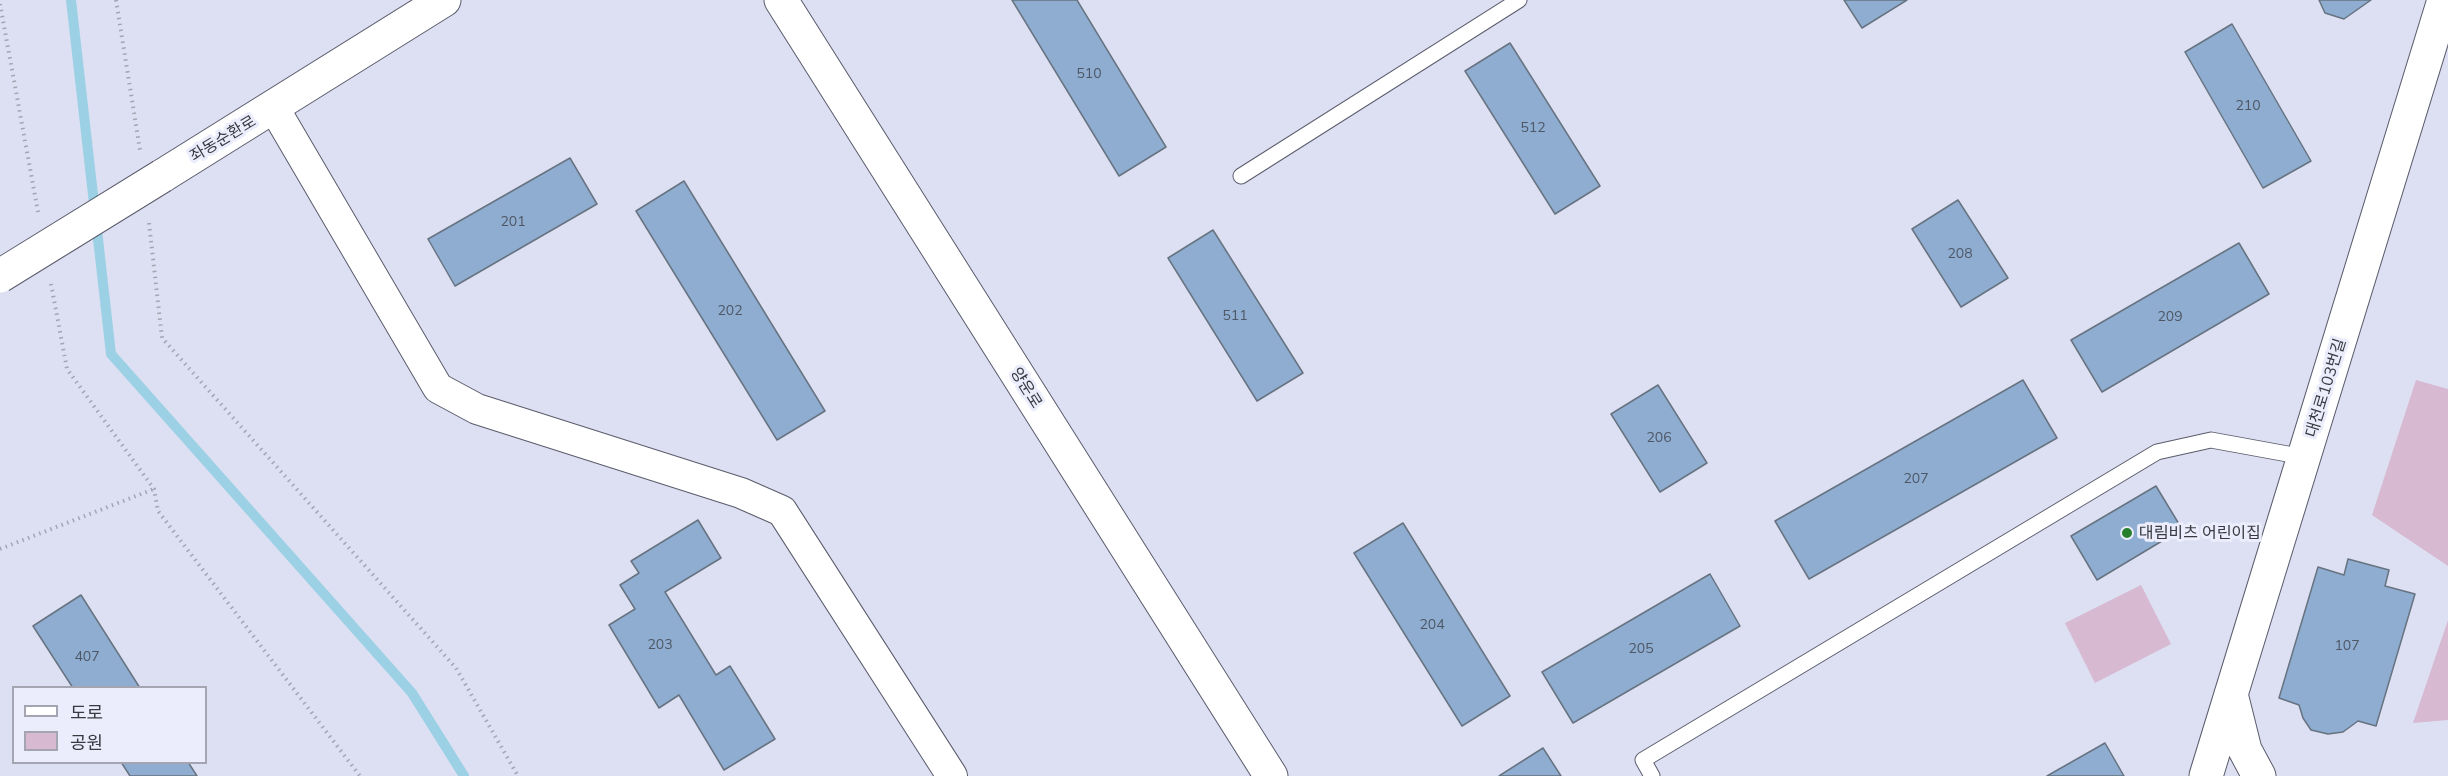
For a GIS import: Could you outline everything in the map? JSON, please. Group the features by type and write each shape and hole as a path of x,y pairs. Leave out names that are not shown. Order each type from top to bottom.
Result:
{"street":[{"name":"좌동순환로","path":"0,276 151,166 274,108 444,0"},
{"name":"양운로","path":"782,0 1271,776"},
{"name":"대천로103번길","path":"2206,776 2444,0"},
{"path":"274,108 438,388 477,409 741,493 782,511 952,776"},
{"path":"2231,694 2245,750 2259,776"}],"lane":[{"path":"1241,176 1519,0"},
{"path":"1652,776 1643,760 2157,452 2211,440 2304,457"}],"path":[{"path":"116,0 151,166"},
{"path":"0,4 39,216"},
{"path":"147,213 162,339 456,668 518,776"},
{"path":"50,275 67,369 154,489 158,511 360,776"},
{"path":"0,549 154,489"}],"green space":[{"path":"2416,380 2448,389 2448,566 2372,515"},
{"path":"2141,585 2171,644 2095,683 2065,623"},
{"path":"2448,620 2448,720 2413,723"}],"building":[{"path":"1012,0 1077,0 1166,147 1119,176"},
{"path":"1844,0 1907,0 1862,28"},
{"path":"2319,0 2371,0 2344,19 2325,13"},
{"path":"2232,24 2311,161 2263,188 2185,52"},
{"path":"1510,43 1600,186 1555,214 1465,71"},
{"path":"570,158 597,204 455,286 428,239"},
{"path":"684,181 825,411 777,440 636,211"},
{"path":"1958,200 2008,278 1961,307 1912,229"},
{"path":"1213,230 1303,373 1257,401 1168,258"},
{"path":"2239,243 2269,294 2102,392 2071,340"},
{"path":"2023,380 2057,438 1809,579 1775,521"},
{"path":"1658,385 1707,463 1660,492 1611,414"},
{"name":"대림비츠 어린이집","path":"2156,486 2182,529 2097,580 2071,536"},
{"path":"698,520 721,558 665,592 716,675 730,666 775,739 724,770 679,695 659,708 609,625 635,609 620,585 639,573 631,561"},
{"path":"1403,523 1510,696 1462,726 1354,553"},
{"path":"2348,559 2389,570 2385,586 2415,594 2376,726 2358,721 2343,732 2328,734 2311,730 2303,718 2299,705 2279,698 2318,567 2344,575"},
{"path":"1710,574 1740,626 1573,723 1542,672"},
{"path":"81,595 139,686 72,686 33,626"},
{"path":"2105,743 2124,776 2047,776"},
{"path":"1543,748 1561,776 1499,776"},
{"path":"122,764 189,764 197,776 130,776"}],"waterway":[{"path":"71,0 111,354 412,693 464,776"}],"place":[{"name":"대림비츠 어린이집","path":"2127,533"}]}
